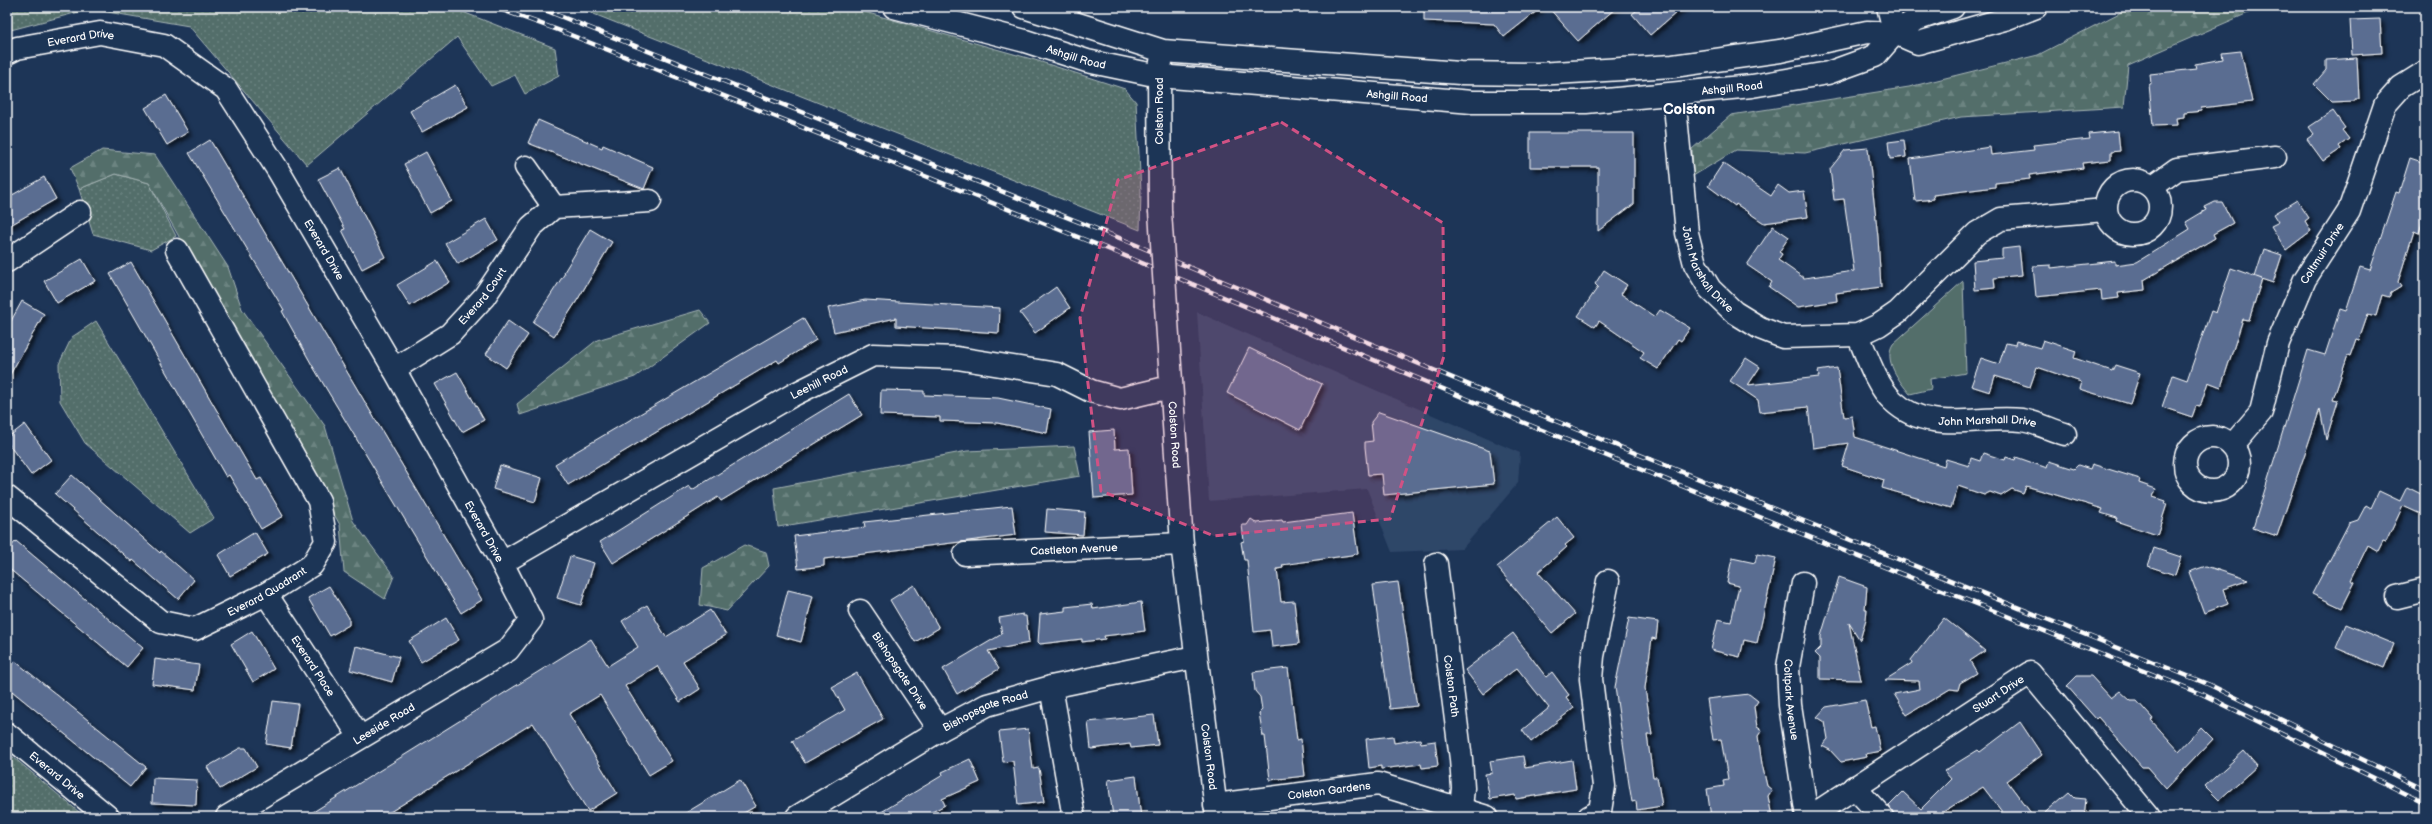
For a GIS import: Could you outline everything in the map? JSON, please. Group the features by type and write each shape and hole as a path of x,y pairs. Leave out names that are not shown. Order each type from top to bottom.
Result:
{"street":[{"name":"Ashgill Road","path":"894,7 1025,41 1087,61 1159,76 1472,102 1586,102 1674,95 1828,74 1875,56 1894,33 1915,20 1953,7"},
{"path":"1024,7 1163,51 1460,73 1537,74 1673,66 1780,51 1867,32 1894,33 1918,43 2005,19 2036,7"},
{"path":"1888,7 1894,33"},
{"name":"Everard Drive","path":"7,53 17,48 100,34 164,46 226,89 278,170 394,370 502,563 531,620"},
{"name":"Colston Road","path":"1163,51 1159,76 1160,211 1170,387 1182,544 1195,657 1216,811"},
{"name":"Coltmuir Drive","path":"2232,446 2261,412 2278,343 2305,278 2349,211 2385,105 2401,87 2425,72"},
{"name":"John Marshall Drive","path":"1674,95 1687,234 1695,264 1710,289 1734,312 1760,328 1783,337 1858,335 1879,325 1898,312 1977,233 2001,219 2105,210"},
{"path":"2152,187 2177,170 2275,157"},
{"path":"526,167 554,207 650,201"},
{"path":"2137,179 2152,187 2159,200 2159,214 2152,226 2140,233 2122,232 2108,219 2105,210 2108,194 2120,182 2137,179"},
{"name":"Everard Court","path":"394,370 450,334 484,298 531,227 554,207"},
{"path":"7,261 80,212"},
{"name":"Everard Quadrant","path":"7,497 161,622 195,629 266,594 312,565 326,542 319,502 177,250"},
{"name":"John Marshall Drive","path":"1858,335 1880,383 1893,401 1912,414 1933,421 1959,423 2022,420 2065,434"},
{"name":"Leehill Road","path":"502,563 793,395 873,355 957,358 1057,374 1090,391 1120,399 1170,387"},
{"name":"Castleton Avenue","path":"965,554 1182,544"},
{"name":"Colston Path","path":"1436,564 1461,759 1463,788 1461,808"},
{"path":"1589,817 1600,811 1604,786 1591,679 1592,656 1608,582"},
{"name":"Coltpark Avenue","path":"1803,582 1788,667 1790,705 1807,817"},
{"path":"2397,597 2425,590"},
{"name":"Everard Place","path":"266,594 360,737"},
{"name":"Bishopsgate Drive","path":"860,611 940,730"},
{"name":"Leeside Road","path":"227,817 508,650 531,620"},
{"name":"Bishopsgate Road","path":"798,817 940,730 987,705 1051,687 1195,657"},
{"name":"Stuart Drive","path":"1810,817 2030,673 2149,817"},
{"path":"1051,687 1073,812 1071,817"},
{"name":"Everard Drive","path":"7,734 108,817"},
{"name":"Colston Gardens","path":"1216,811 1378,784 1487,817"},
{"path":"1854,787 1882,817"}],"highlighted area":[{"path":"1281,122 1443,223 1444,356 1390,519 1214,536 1101,491 1080,318 1118,180"}],"shaded area":[{"path":"1197,312 1520,453 1518,483 1462,549 1392,552 1367,489 1209,501"}],"green space":[{"path":"7,7 450,7 555,48 559,76 525,94 515,75 491,86 457,37 307,165 189,26 90,9 7,31"},
{"path":"576,7 847,7 1035,60 1125,89 1136,102 1141,191 1140,230"},
{"path":"2131,7 2262,7 2128,65 2124,107 1961,117 1805,153 1736,150 1693,176 1692,149 1731,115 1909,87 2038,55"},
{"path":"102,150 155,155 228,267 242,309 325,426 353,521 394,576 385,599 344,572 340,525 149,183 116,174 79,189 70,168"},
{"path":"116,174 149,183 176,236 151,250 93,234 79,189"},
{"path":"1963,281 1966,373 1930,379 1931,389 1910,394 1897,377 1891,363 1890,350 1893,344"},
{"path":"700,310 710,323 635,377 520,415 517,404 597,340"},
{"path":"96,321 214,518 190,533 85,443 60,401 59,364 72,337"},
{"path":"1074,446 1080,476 778,527 774,488 967,451"},
{"path":"744,545 766,552 769,566 727,611 700,605 703,568"},
{"path":"7,752 85,817 7,817"}],"building":[{"path":"1424,7 1542,7 1504,37 1494,24 1424,21"},
{"path":"1548,7 1617,7 1578,41"},
{"path":"1641,7 1683,7 1650,35 1632,14"},
{"path":"2380,19 2382,53 2352,55 2350,20"},
{"path":"2241,51 2252,102 2201,108 2202,111 2184,113 2184,117 2176,118 2177,125 2153,126 2149,84 2151,84 2150,74 2196,69 2195,64 2223,59 2222,53"},
{"path":"2357,58 2359,99 2355,99 2355,101 2332,102 2314,84 2326,70 2326,60"},
{"path":"455,85 468,107 422,132 410,111"},
{"path":"166,95 188,132 167,145 145,108"},
{"path":"2333,111 2345,128 2342,130 2349,139 2339,146 2341,149 2323,161 2307,139 2314,134 2309,127"},
{"path":"538,120 602,148 603,145 653,167 644,189 528,143"},
{"path":"2118,131 2120,151 2111,152 2111,160 2082,163 2083,168 2029,175 2030,179 1995,183 1995,187 1933,195 1934,199 1915,201 1910,159 1990,147 1991,155 2034,150 2033,145 2090,139 2089,134"},
{"path":"1530,133 1634,133 1634,204 1598,231 1598,167 1530,167"},
{"path":"210,140 482,600 461,613 312,365 282,311 284,310 189,153"},
{"path":"1904,140 1906,157 1890,159 1888,142"},
{"path":"1868,148 1878,237 1881,287 1836,293 1837,301 1798,307 1769,287 1772,282 1747,265 1773,226 1789,237 1779,252 1782,254 1778,260 1804,278 1854,271 1844,199 1834,200 1830,169 1845,150"},
{"path":"426,152 452,201 430,213 404,164"},
{"path":"2410,158 2425,163 2425,213 2419,233 2414,231 2398,282 2401,287 2391,293 2389,297 2382,295 2376,316 2368,314 2359,340 2356,339 2350,356 2348,355 2333,400 2338,401 2326,440 2320,409 2277,536 2253,528 2308,350 2325,355 2340,309 2346,311 2360,267 2370,270 2396,192 2399,193"},
{"path":"1723,163 1771,196 1778,185 1789,193 1804,191 1808,217 1764,223 1736,204 1735,206 1708,186"},
{"path":"340,168 385,257 362,269 342,230 345,229 318,179"},
{"path":"44,177 56,199 7,227 7,198"},
{"path":"2297,200 2309,218 2305,221 2311,231 2286,250 2271,226 2279,222 2274,214"},
{"path":"2215,202 2222,202 2233,223 2213,234 2215,238 2144,280 2145,290 2118,293 2119,298 2102,300 2101,290 2036,297 2033,266 2051,265 2051,268 2115,261 2115,265 2137,262 2190,229 2186,222 2206,210 2205,207"},
{"path":"486,219 498,240 458,264 445,243"},
{"path":"590,229 612,242 554,336 533,322 565,273 564,272"},
{"path":"2019,247 2022,275 1994,278 1995,288 1975,290 1973,261 2002,258 2002,249"},
{"path":"2264,249 2282,255 2273,283 2255,277"},
{"path":"82,259 95,281 57,303 44,281"},
{"path":"437,261 450,282 410,306 397,285"},
{"path":"131,262 257,480 261,478 283,516 261,529 229,475 226,477 110,274"},
{"path":"2231,268 2262,279 2249,320 2243,319 2221,387 2208,382 2200,407 2196,406 2192,417 2162,407 2173,375 2187,380 2211,311 2216,313"},
{"path":"1604,270 1627,285 1621,294 1655,317 1660,310 1690,328 1681,341 1678,339 1658,369 1640,358 1644,352 1599,321 1595,327 1578,316 1598,287 1595,284"},
{"path":"1056,287 1070,308 1035,333 1020,313"},
{"path":"865,300 1000,308 999,333 896,326 896,318 834,332 828,308"},
{"path":"22,301 44,314 7,380 7,328"},
{"path":"803,318 816,340 779,363 777,360 568,485 555,464"},
{"path":"508,321 528,335 506,368 486,354"},
{"path":"2043,340 2076,351 2074,358 2112,371 2115,365 2140,373 2130,404 2079,389 2081,382 2037,367 2030,387 1995,376 1990,392 1971,386 1981,358 1999,364 2006,343 2015,345 2016,341 2040,348"},
{"path":"1249,348 1322,384 1300,430 1227,393"},
{"path":"1746,358 1760,367 1748,385 1819,377 1818,371 1837,368 1844,417 1852,416 1855,437 1944,466 1946,459 1969,466 1971,458 1980,461 1983,453 2005,460 2006,457 2015,460 2016,457 2047,468 2049,461 2074,469 2078,465 2090,469 2092,464 2140,479 2139,483 2156,489 2153,497 2165,501 2164,504 2167,504 2157,535 2116,521 2117,518 2101,513 2103,509 2026,486 2023,493 2012,489 2001,496 1990,492 1984,495 1958,486 1951,508 1882,488 1884,480 1842,466 1849,443 1813,448 1808,407 1760,412 1758,400 1730,381"},
{"path":"457,372 484,420 462,432 435,384"},
{"path":"881,390 924,391 924,395 998,398 1051,409 1047,433 997,423 940,421 940,417 880,415"},
{"path":"849,394 862,415 721,501 718,497 613,563 600,542 689,486 692,490"},
{"path":"1379,412 1490,451 1494,484 1384,495 1382,474 1368,475 1365,447 1365,442 1373,441 1371,422"},
{"path":"25,424 51,460 31,475 7,442 7,438"},
{"path":"1114,430 1115,449 1129,448 1132,495 1094,498 1089,432"},
{"path":"500,465 542,478 535,502 493,489"},
{"path":"72,475 160,553 161,551 194,580 178,599 133,560 132,562 55,494"},
{"path":"2407,487 2425,496 2425,516 2403,506 2386,542 2383,541 2378,551 2368,545 2351,580 2355,582 2342,608 2312,594 2349,523 2358,520 2366,505 2371,508 2379,491 2400,501"},
{"path":"1012,506 1016,535 824,559 824,566 798,569 794,536 865,527 864,522"},
{"path":"1047,509 1085,512 1083,535 1045,532"},
{"path":"1352,513 1358,554 1282,565 1283,568 1277,569 1281,602 1294,601 1299,644 1272,647 1270,630 1254,632 1247,560 1244,560 1241,542 1244,541 1242,525 1247,525 1251,519 1257,523 1282,520 1283,522"},
{"path":"1557,517 1574,538 1565,545 1567,547 1538,572 1575,614 1552,633 1497,567"},
{"path":"255,532 268,554 230,576 218,555"},
{"path":"16,541 143,648 127,667 7,567 7,551"},
{"path":"2154,548 2181,557 2175,575 2148,566"},
{"path":"1757,554 1776,558 1757,643 1744,640 1740,657 1711,650 1718,619 1731,622 1739,586 1727,583 1732,558 1755,563"},
{"path":"570,556 594,563 581,605 557,598"},
{"path":"2206,566 2249,580 2223,589 2228,604 2204,613 2189,572"},
{"path":"1839,577 1867,587 1865,609 1867,609 1866,619 1860,640 1849,623 1861,680 1820,679 1820,658 1815,653 1821,647 1821,636"},
{"path":"1398,582 1417,706 1390,709 1373,585"},
{"path":"914,585 939,628 915,642 890,600"},
{"path":"329,586 349,618 349,625 330,636 308,598"},
{"path":"788,590 813,596 801,642 776,635"},
{"path":"1141,602 1145,631 1104,636 1105,639 1082,642 1082,639 1040,644 1038,642 1040,614 1065,611 1065,607 1092,604 1093,609"},
{"path":"647,605 666,637 710,610 726,635 683,661 700,689 680,702 657,666 625,686 672,761 649,775 600,695 569,714 617,793 588,811 533,723 382,817 305,817 591,639 608,666 638,647 622,621"},
{"path":"1023,614 1023,616 1026,616 1029,643 988,651 999,669 957,694 943,669 1002,634 999,618"},
{"path":"446,618 459,640 421,662 409,641"},
{"path":"1629,618 1658,622 1656,639 1652,638 1645,688 1652,735 1647,735 1653,777 1657,777 1662,806 1637,810 1636,801 1632,802 1615,687"},
{"path":"1944,618 1985,651 1970,661 1977,673 1960,683 1958,690 1950,689 1907,715 1894,694 1920,689 1919,681 1885,680 1912,663 1911,660"},
{"path":"2346,624 2394,644 2384,668 2336,648"},
{"path":"252,631 274,669 253,682 231,644"},
{"path":"1513,633 1546,677 1552,672 1569,695 1566,697 1574,708 1531,742 1522,730 1549,708 1517,668 1483,694 1465,670"},
{"path":"356,646 399,657 392,682 350,670"},
{"path":"155,659 199,665 195,690 152,684"},
{"path":"15,661 146,767 130,787 7,687 7,670"},
{"path":"1288,668 1297,740 1301,739 1305,776 1270,780 1265,736 1263,736 1259,713 1262,710 1260,697 1255,691 1253,672"},
{"path":"857,673 883,719 805,763 792,741 845,710 832,687"},
{"path":"2077,676 2091,676 2111,698 2120,691 2131,701 2137,701 2153,719 2151,720 2179,751 2201,727 2213,739 2166,789 2147,767 2142,767 2098,717 2096,719 2067,686"},
{"path":"1749,694 1758,701 1754,707 1757,727 1762,730 1758,736 1762,764 1767,786 1772,790 1768,796 1772,817 1711,817 1707,789 1724,786 1723,780 1728,779 1721,739 1713,740 1707,699"},
{"path":"1865,700 1871,727 1875,726 1880,751 1866,754 1867,757 1841,762 1830,750 1822,746 1828,739 1825,722 1817,717 1826,707"},
{"path":"273,701 298,704 291,748 266,744"},
{"path":"1154,715 1158,745 1131,748 1130,744 1091,749 1088,722"},
{"path":"2020,722 2042,755 2007,781 2034,817 2006,817 1983,787 1935,817 1897,817 1894,814 1889,806 1903,792 1921,809 1951,779 1944,771 1978,750 1980,752"},
{"path":"1028,729 1033,769 1039,768 1044,802 1018,805 1013,761 1003,762 999,732"},
{"path":"1393,736 1394,743 1420,739 1421,743 1435,741 1438,766 1422,768 1421,764 1381,769 1381,766 1369,768 1366,739"},
{"path":"240,748 246,748 257,767 220,789 207,767"},
{"path":"2244,751 2257,766 2219,800 2205,786"},
{"path":"1523,756 1525,768 1572,760 1576,789 1516,799 1515,795 1490,799 1485,774 1492,773 1490,761"},
{"path":"970,759 980,782 942,799 945,805 923,817 873,817 943,775 942,772"},
{"path":"1136,776 1141,817 1113,817 1108,780"},
{"path":"153,778 197,780 196,805 152,803"},
{"path":"740,780 756,806 737,817 679,817"},
{"path":"2069,792 2075,798 2086,799 2084,817 2040,817"}],"railway":[{"path":"494,7 558,30 1118,253 1527,424 2202,694 2425,803"},
{"path":"537,7 1122,239 1531,411 2210,685 2425,790"}],"district":[{"name":"Colston","path":"1689,109"}]}
